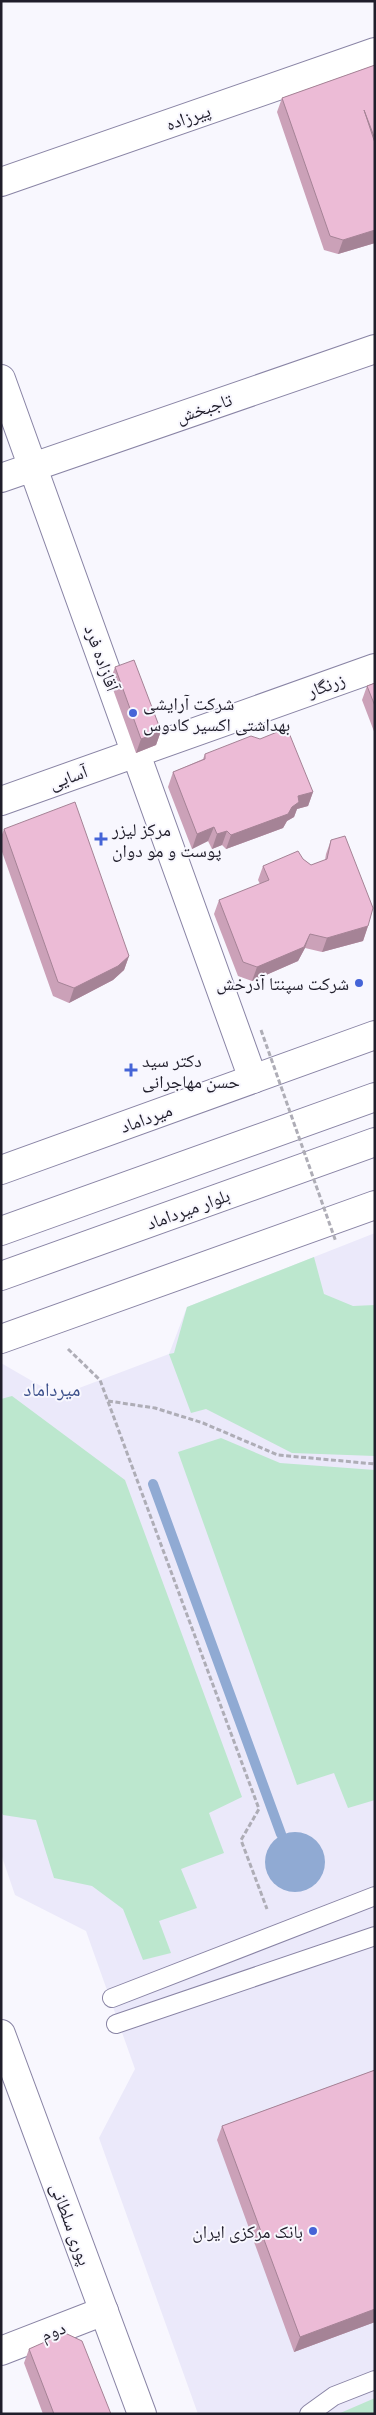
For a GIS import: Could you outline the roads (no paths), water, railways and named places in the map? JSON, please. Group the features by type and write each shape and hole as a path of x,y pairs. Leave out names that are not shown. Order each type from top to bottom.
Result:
{"street":[{"name":"پیرزاده","path":"1,182 375,52"},
{"name":"تاجبخش","path":"1,478 375,349"},
{"name":"آقازاده فرد","path":"1,379 253,1079"},
{"name":"زرنگار","path":"136,753 375,668"},
{"name":"آسایی","path":"1,801 136,753"},
{"name":"میرداماد","path":"1,1170 375,1035"},
{"path":"1,1231 375,1097"},
{"name":"بلوار میرداماد","path":"1,1276 375,1142"},
{"path":"1,1339 375,1205"},
{"name":"پوری سلطانی","path":"1,2034 142,2414"},
{"name":"دوم","path":"1,2351 104,2312"}],"lane":[{"path":"112,1998 375,1896"},
{"path":"116,2024 375,1936"},
{"path":"309,2414 334,2396 375,2380"}],"water":[{"path":"289,1832 301,1832 317,1840 323,1850 325,1862 323,1874 317,1884 301,1892 289,1892 273,1884 265,1868 265,1856 273,1840"}],"waterway":[{"path":"153,1484 281,1834"}],"place":[{"name":"شرکت آرایشی بهداشتی اکسیر کادوس","path":"133,713"},
{"name":"مرکز لیزر پوست و مو دوان","path":"101,839"},
{"name":"شرکت سپنتا آذرخش","path":"359,983"},
{"name":"دکتر سید حسن مهاجرانی","path":"131,1070"},
{"name":"بانک مرکزی ایران","path":"313,2231"}],"district":[{"name":"میرداماد","path":"52,1389"}]}
